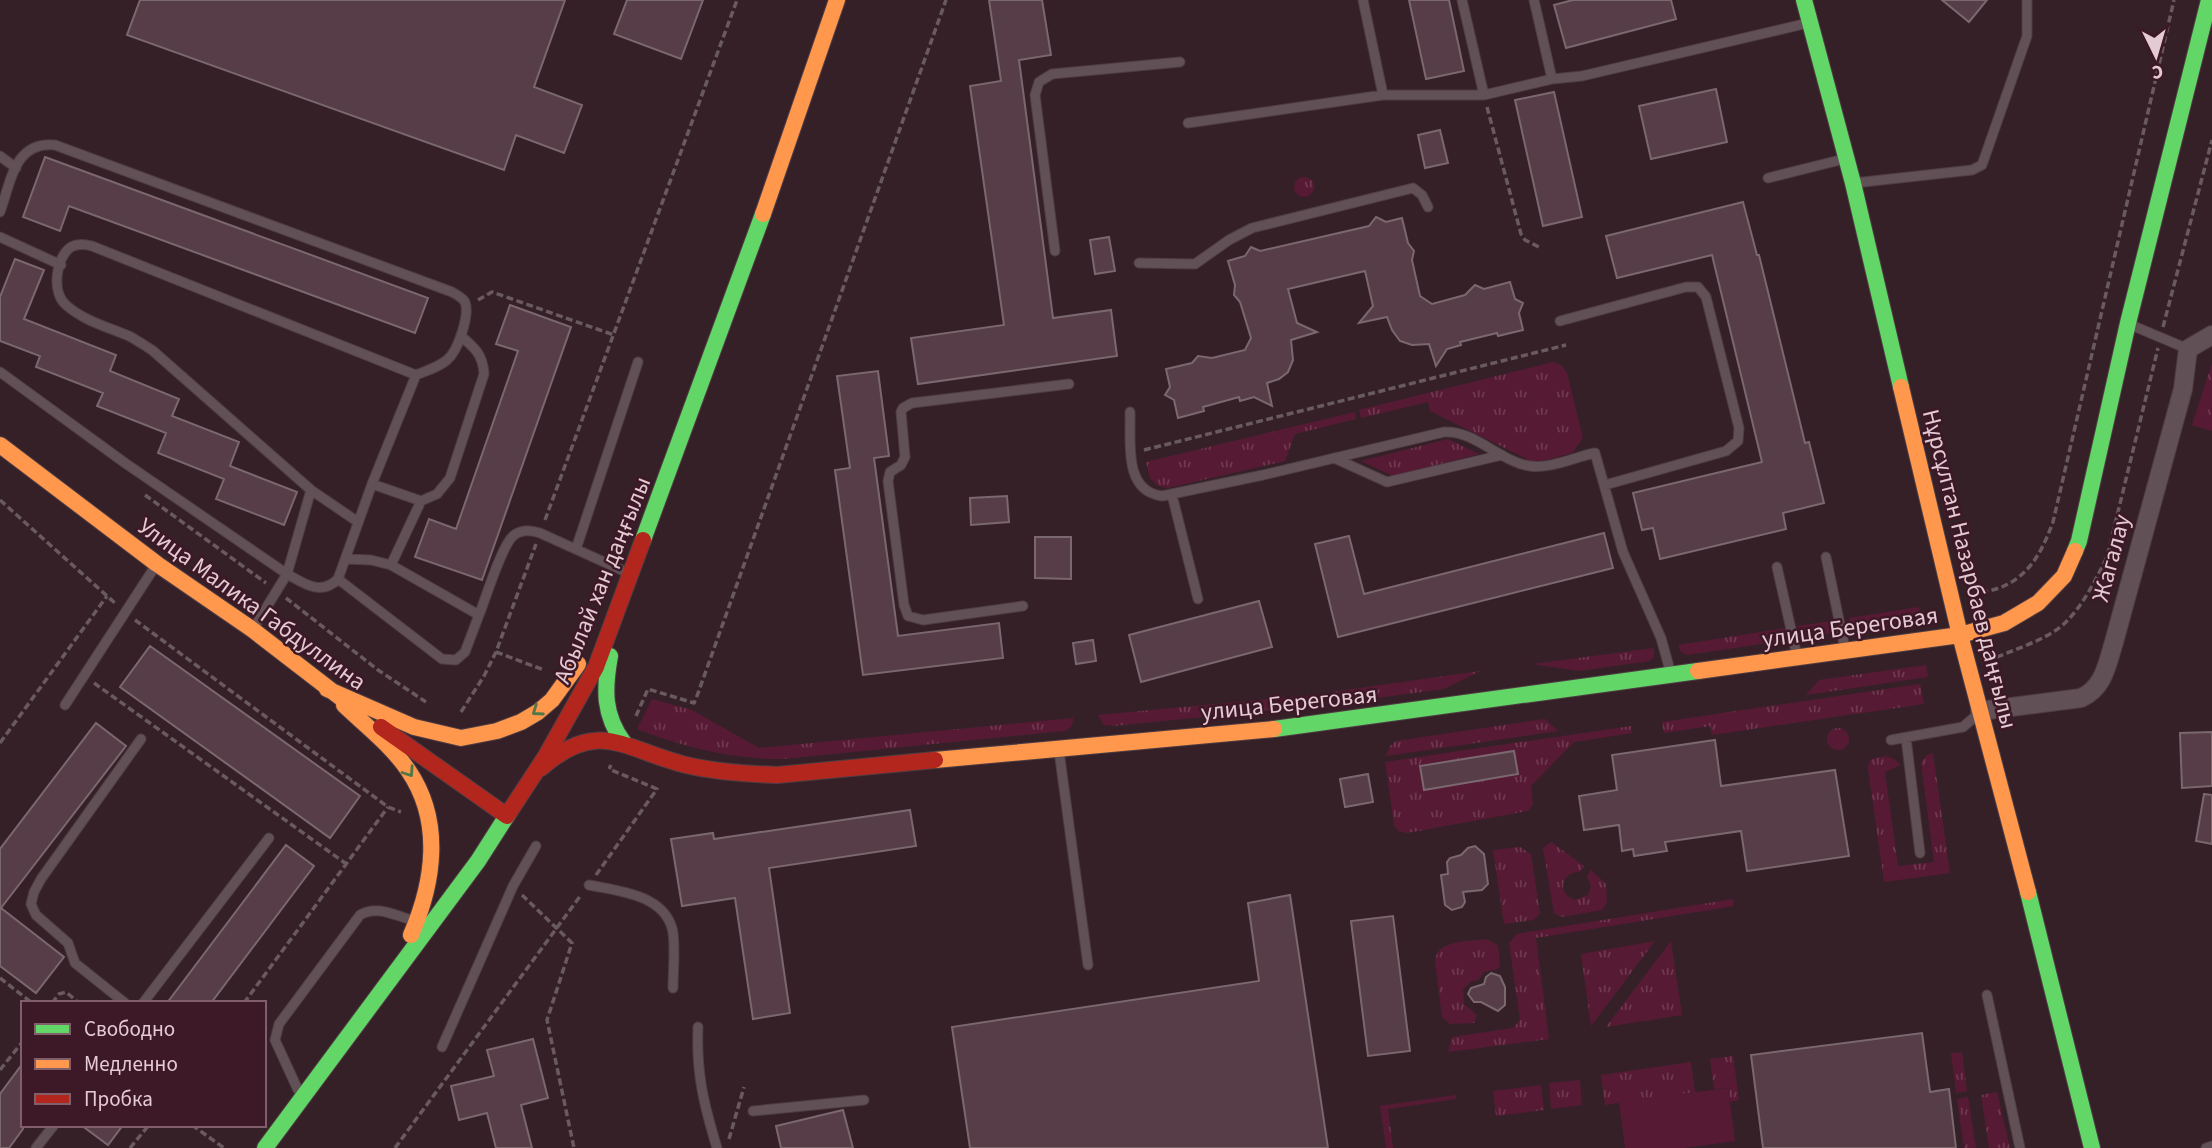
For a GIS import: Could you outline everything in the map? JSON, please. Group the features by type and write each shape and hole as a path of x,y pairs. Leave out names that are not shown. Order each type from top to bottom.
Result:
{"main road":[{"name":"Абылай хан даңғылы","path":"265,1148 384,988 423,924 478,862 565,724 596,667 743,272 837,0"},
{"name":"Нұрсұлтан Назарбаев даңғылы","path":"1804,0 1853,183 1960,635 2020,858 2092,1148"},
{"name":"улица Береговая","path":"534,775 561,752 587,741 624,743 674,762 702,768 738,774 777,775 1296,727 1960,635 2004,623 2038,603 2064,576 2079,541 2128,323 2209,0"},
{"name":"Улица Малика Габдуллина","path":"0,445 157,564 253,630 327,689 507,816"},
{"path":"327,689 414,727 461,738 497,731 521,722 552,700 622,599"},
{"path":"622,599 611,649 605,700 609,723 624,743"},
{"path":"327,689 398,758 419,788 431,823 431,862 423,924"}],"street":[{"path":"2188,349 2212,335"},
{"name":"Жагалау","path":"1980,711 2081,698 2089,695 2100,683 2114,642 2183,389 2188,349"}],"lane":[{"path":"1363,0 1383,95"},
{"path":"1462,0 1484,95"},
{"path":"1534,0 1552,79"},
{"path":"1853,183 1972,170 1982,165 2027,36 2027,0"},
{"path":"1188,123 1383,95 1484,95 1552,79 1582,76 1810,22"},
{"path":"1055,251 1035,95 1040,82 1052,74 1180,62"},
{"path":"0,212 24,152 43,144 55,145 452,292 463,299 466,306 461,336 454,352 447,360 416,375 372,484 338,579 331,586 322,588 312,587 287,574 125,463 0,372"},
{"path":"0,156 16,168"},
{"path":"1768,178 1846,159"},
{"path":"1139,263 1195,264 1229,240 1252,228 1412,188 1422,195 1427,207"},
{"path":"0,237 61,265"},
{"path":"358,522 312,490 152,350 131,337 96,324 65,305 56,290 55,281 66,252 77,244 92,246 416,375"},
{"path":"1560,321 1686,287 1698,287 1706,297 1739,428 1738,441 1726,451 1605,485"},
{"path":"2128,323 2188,349"},
{"path":"391,565 421,501 437,494 450,478 484,374 477,349 461,336"},
{"path":"576,549 638,362"},
{"path":"1023,606 923,620 908,616 904,605 888,481 890,472 901,465 905,457 901,412 912,403 1069,384"},
{"path":"1130,412 1135,479 1139,486 1153,495 1172,495 1437,433 1451,432 1524,465 1538,466 1595,453 1623,552 1661,638 1672,676"},
{"path":"1334,458 1382,481 1392,482 1502,455"},
{"path":"372,484 421,501"},
{"path":"253,630 287,574 312,490"},
{"path":"1172,495 1198,599"},
{"path":"338,579 442,659 456,660 465,652 507,544 519,532 530,530 540,533 631,575"},
{"path":"1826,556 1846,650"},
{"path":"346,559 370,560 391,565 479,615"},
{"path":"65,705 157,564"},
{"path":"1777,567 1797,657"},
{"path":"1891,740 1963,727 1980,711"},
{"path":"1906,738 1920,853"},
{"path":"122,1001 75,963 68,943 36,915 31,904 41,879 141,739"},
{"path":"1058,749 1088,965"},
{"path":"145,1001 269,838"},
{"path":"442,1047 513,886 536,846"},
{"path":"589,885 626,892 649,900 665,916 672,928 673,988"},
{"path":"302,1098 275,1040 279,1024 360,915 366,911 381,910 423,924"},
{"path":"1987,995 2020,1148"},
{"path":"698,1027 699,1073 703,1100 716,1148"},
{"path":"752,1111 864,1100"},
{"path":"36,1148 52,1127"},
{"path":"2206,1148 2212,1146"}],"path":[{"path":"454,712 461,709 484,676 496,652 737,0"},
{"path":"635,719 648,689 694,703 946,0"},
{"path":"1952,600 2008,584 2042,551 2053,522 2174,0"},
{"path":"1484,95 1521,234 1525,240 1541,248"},
{"path":"466,306 492,292 614,335"},
{"path":"1132,454 1566,345"},
{"path":"136,489 277,591 378,670 434,708"},
{"path":"0,500 125,612 387,807 431,823"},
{"path":"0,743 107,596"},
{"path":"496,652 551,673"},
{"path":"84,676 345,863"},
{"path":"461,709 461,738"},
{"path":"395,1148 657,789 609,769 611,765"},
{"path":"245,1001 387,807"},
{"path":"513,886 572,943 547,1020 574,1148"},
{"path":"0,978 29,1001"},
{"path":"53,1001 58,994 66,992 77,1001"},
{"path":"0,1070 21,1044"},
{"path":"725,1148 744,1087"},
{"path":"130,1148 147,1127"},
{"path":"195,1127 224,1148"}],"green space":[{"path":"1304,177 1311,180 1314,187 1311,194 1304,197 1297,194 1294,187 1297,180"},
{"path":"1553,362 1561,365 1567,373 1583,438 1572,453 1535,463 1430,411 1428,402 1361,418 1359,410"},
{"path":"2212,363 2212,431 2192,425"},
{"path":"1355,412 1356,419 1295,434 1285,461 1167,488 1158,486 1150,478 1146,462"},
{"path":"1448,439 1479,454 1393,476 1361,461"},
{"path":"1919,607 1921,620 1851,630 1849,618"},
{"path":"1831,621 1833,633 1799,638 1798,626"},
{"path":"1786,628 1788,640 1687,655 1681,652 1678,645"},
{"path":"1654,648 1654,657 1650,661 1579,671 1532,664"},
{"path":"1926,665 1928,677 1806,695 1819,680"},
{"path":"1480,671 1444,689 1346,702 1332,692"},
{"path":"1920,684 1924,704 1712,735 1710,726 1664,733 1662,722"},
{"path":"1313,695 1303,707 1114,726 1104,725 1098,715"},
{"path":"652,699 692,710 759,748 1073,720 1070,728 1064,731 783,759 709,751 637,729"},
{"path":"1545,719 1558,731 1386,756 1390,746 1396,741"},
{"path":"1631,726 1632,733 1574,742 1531,786 1533,804 1528,811 1407,833 1398,831 1394,825 1385,762"},
{"path":"1838,728 1846,731 1849,739 1846,747 1838,750 1830,747 1827,739 1830,731"},
{"path":"1933,753 1950,873 1884,882 1868,768 1870,760 1886,756 1900,765 1885,772 1898,866 1934,862 1921,762"},
{"path":"1551,842 1584,866 1580,872 1565,879 1565,893 1575,900 1588,895 1591,886 1587,876 1591,870 1606,884 1607,902 1602,910 1561,917 1554,913 1543,848"},
{"path":"1520,847 1531,854 1540,914 1533,920 1504,924 1493,850"},
{"path":"1733,899 1734,906 1536,938 1549,1039 1448,1052 1452,1037 1513,1028 1520,1020 1509,943 1517,934"},
{"path":"1486,939 1498,945 1500,966 1484,972 1478,980 1470,982 1463,990 1464,1004 1477,1015 1474,1023 1450,1024 1442,1017 1435,961 1437,954 1448,945"},
{"path":"1655,941 1591,1026 1581,954"},
{"path":"1671,941 1682,1015 1606,1027"},
{"path":"1962,1052 1967,1091 1956,1093 1951,1053"},
{"path":"1733,1056 1739,1100 1730,1102 1728,1088 1714,1089 1710,1059"},
{"path":"1691,1062 1695,1092 1605,1105 1601,1075"},
{"path":"1580,1080 1582,1105 1551,1109 1549,1083"},
{"path":"1541,1085 1544,1110 1496,1116 1493,1091"},
{"path":"1728,1088 1735,1141 1684,1148 1625,1148 1619,1102"},
{"path":"1997,1092 2010,1148 1989,1148 1981,1095"},
{"path":"1456,1095 1456,1099 1388,1109 1393,1148 1386,1148 1380,1106"},
{"path":"1968,1097 1976,1148 1964,1148 1957,1099"}],"building":[{"path":"140,0 565,0 534,87 582,105 564,153 516,135 504,170 127,35"},
{"path":"627,0 703,0 681,59 614,34"},
{"path":"989,0 1042,0 1051,55 1019,60 1053,318 1111,310 1117,356 918,384 911,338 1004,325 970,86 1001,81"},
{"path":"1409,0 1449,0 1464,71 1426,79"},
{"path":"1573,0 1671,0 1676,19 1566,48 1554,5"},
{"path":"1942,0 1987,0 1969,22"},
{"path":"1716,89 1727,142 1651,159 1639,106"},
{"path":"1554,92 1582,217 1543,226 1515,100"},
{"path":"1440,130 1448,163 1425,168 1418,135"},
{"path":"45,157 428,298 415,333 69,206 60,231 23,217"},
{"path":"1743,202 1759,255 1805,443 1809,442 1824,503 1783,513 1786,529 1660,559 1653,528 1642,530 1633,493 1762,462 1712,255 1617,278 1606,236"},
{"path":"1376,217 1386,222 1402,218 1408,243 1414,251 1412,260 1420,296 1432,304 1465,295 1475,285 1484,289 1510,282 1515,299 1523,303 1519,313 1523,330 1460,342 1461,345 1447,349 1436,366 1429,344 1412,345 1400,341 1387,317 1359,323 1373,306 1365,271 1288,289 1297,323 1317,332 1291,340 1293,360 1288,372 1267,383 1272,406 1254,397 1240,401 1239,397 1203,407 1204,411 1178,418 1174,400 1165,395 1170,387 1166,369 1192,363 1198,356 1212,358 1245,350 1251,338 1240,302 1234,295 1235,285 1228,261 1245,256 1251,247 1260,251 1369,226"},
{"path":"1109,237 1115,271 1095,274 1090,240"},
{"path":"15,259 44,270 24,319 116,355 110,371 179,399 172,416 239,442 230,466 297,492 284,525 216,499 224,479 158,453 166,433 97,406 103,393 36,367 40,356 0,341 0,297"},
{"path":"510,305 571,327 482,580 415,557 429,519 456,529 518,351 496,344"},
{"path":"878,371 889,456 874,458 898,636 999,623 1003,658 863,675 835,470 850,468 837,376"},
{"path":"1007,496 1009,522 971,525 970,498"},
{"path":"1604,533 1613,568 1338,637 1315,544 1349,536 1364,594"},
{"path":"1035,537 1071,537 1071,579 1035,578"},
{"path":"1259,601 1272,647 1141,682 1129,635"},
{"path":"1093,640 1096,661 1076,664 1073,643"},
{"path":"150,646 360,796 330,838 120,687"},
{"path":"96,723 126,746 1,908 64,957 36,993 0,966 0,849"},
{"path":"2212,732 2212,786 2182,788 2180,733"},
{"path":"1715,740 1721,786 1835,770 1849,856 1747,871 1741,831 1665,842 1667,851 1634,856 1633,849 1622,851 1619,825 1584,830 1579,796 1617,790 1612,755"},
{"path":"1514,751 1518,774 1424,790 1420,766"},
{"path":"1368,774 1373,802 1345,807 1340,779"},
{"path":"2204,794 2212,795 2212,844 2196,841"},
{"path":"910,810 916,846 769,868 790,1013 753,1019 735,898 682,906 671,839 713,833 714,839"},
{"path":"286,845 314,866 213,1001 169,1001"},
{"path":"1475,846 1484,854 1488,884 1482,890 1463,892 1465,902 1462,907 1452,910 1445,905 1441,875 1448,874 1447,862 1450,858"},
{"path":"1290,895 1328,1148 970,1148 952,1027 1259,981 1248,903"},
{"path":"1393,916 1410,1051 1368,1056 1351,921"},
{"path":"1491,973 1500,976 1505,987 1505,1005 1498,1011 1481,1002 1474,1002 1468,994 1471,988 1484,984"},
{"path":"1922,1033 1930,1092 1949,1089 1956,1148 1763,1148 1751,1055"},
{"path":"533,1039 548,1098 521,1105 532,1148 496,1148 487,1113 459,1120 451,1086 494,1076 487,1050"},
{"path":"21,1066 23,1129 9,1148 0,1148 0,1094"},
{"path":"843,1110 853,1148 781,1148 776,1126"},
{"path":"84,1127 122,1127 108,1145"}],"traffic: fast":[{"path":"1804,0 1853,183 1901,387"},
{"path":"2075,551 2128,323 2209,0"},
{"path":"643,540 763,214"},
{"path":"610,656 607,701 612,722 624,743"},
{"path":"1274,729 1698,671"},
{"path":"265,1148 478,861 508,814"},
{"path":"2028,892 2092,1148"}],"traffic: slow":[{"path":"763,214 837,0"},
{"path":"1901,387 1960,635 2028,892"},
{"path":"0,445 157,564 253,630 341,698"},
{"path":"1698,671 1960,635 2004,623 2038,603 2064,576 2075,551"},
{"path":"327,689 414,727 461,738 497,731 538,712 552,700 578,664"},
{"path":"344,705 401,761 419,790 426,810 430,831 429,873 419,915 411,935"},
{"path":"935,760 1274,729"}],"traffic: jam":[{"path":"508,814 546,756 596,667 643,540"},
{"path":"381,727 507,816"},
{"path":"541,768 561,753 580,744 596,741 629,746 686,765 754,774 777,775 935,760"}]}
